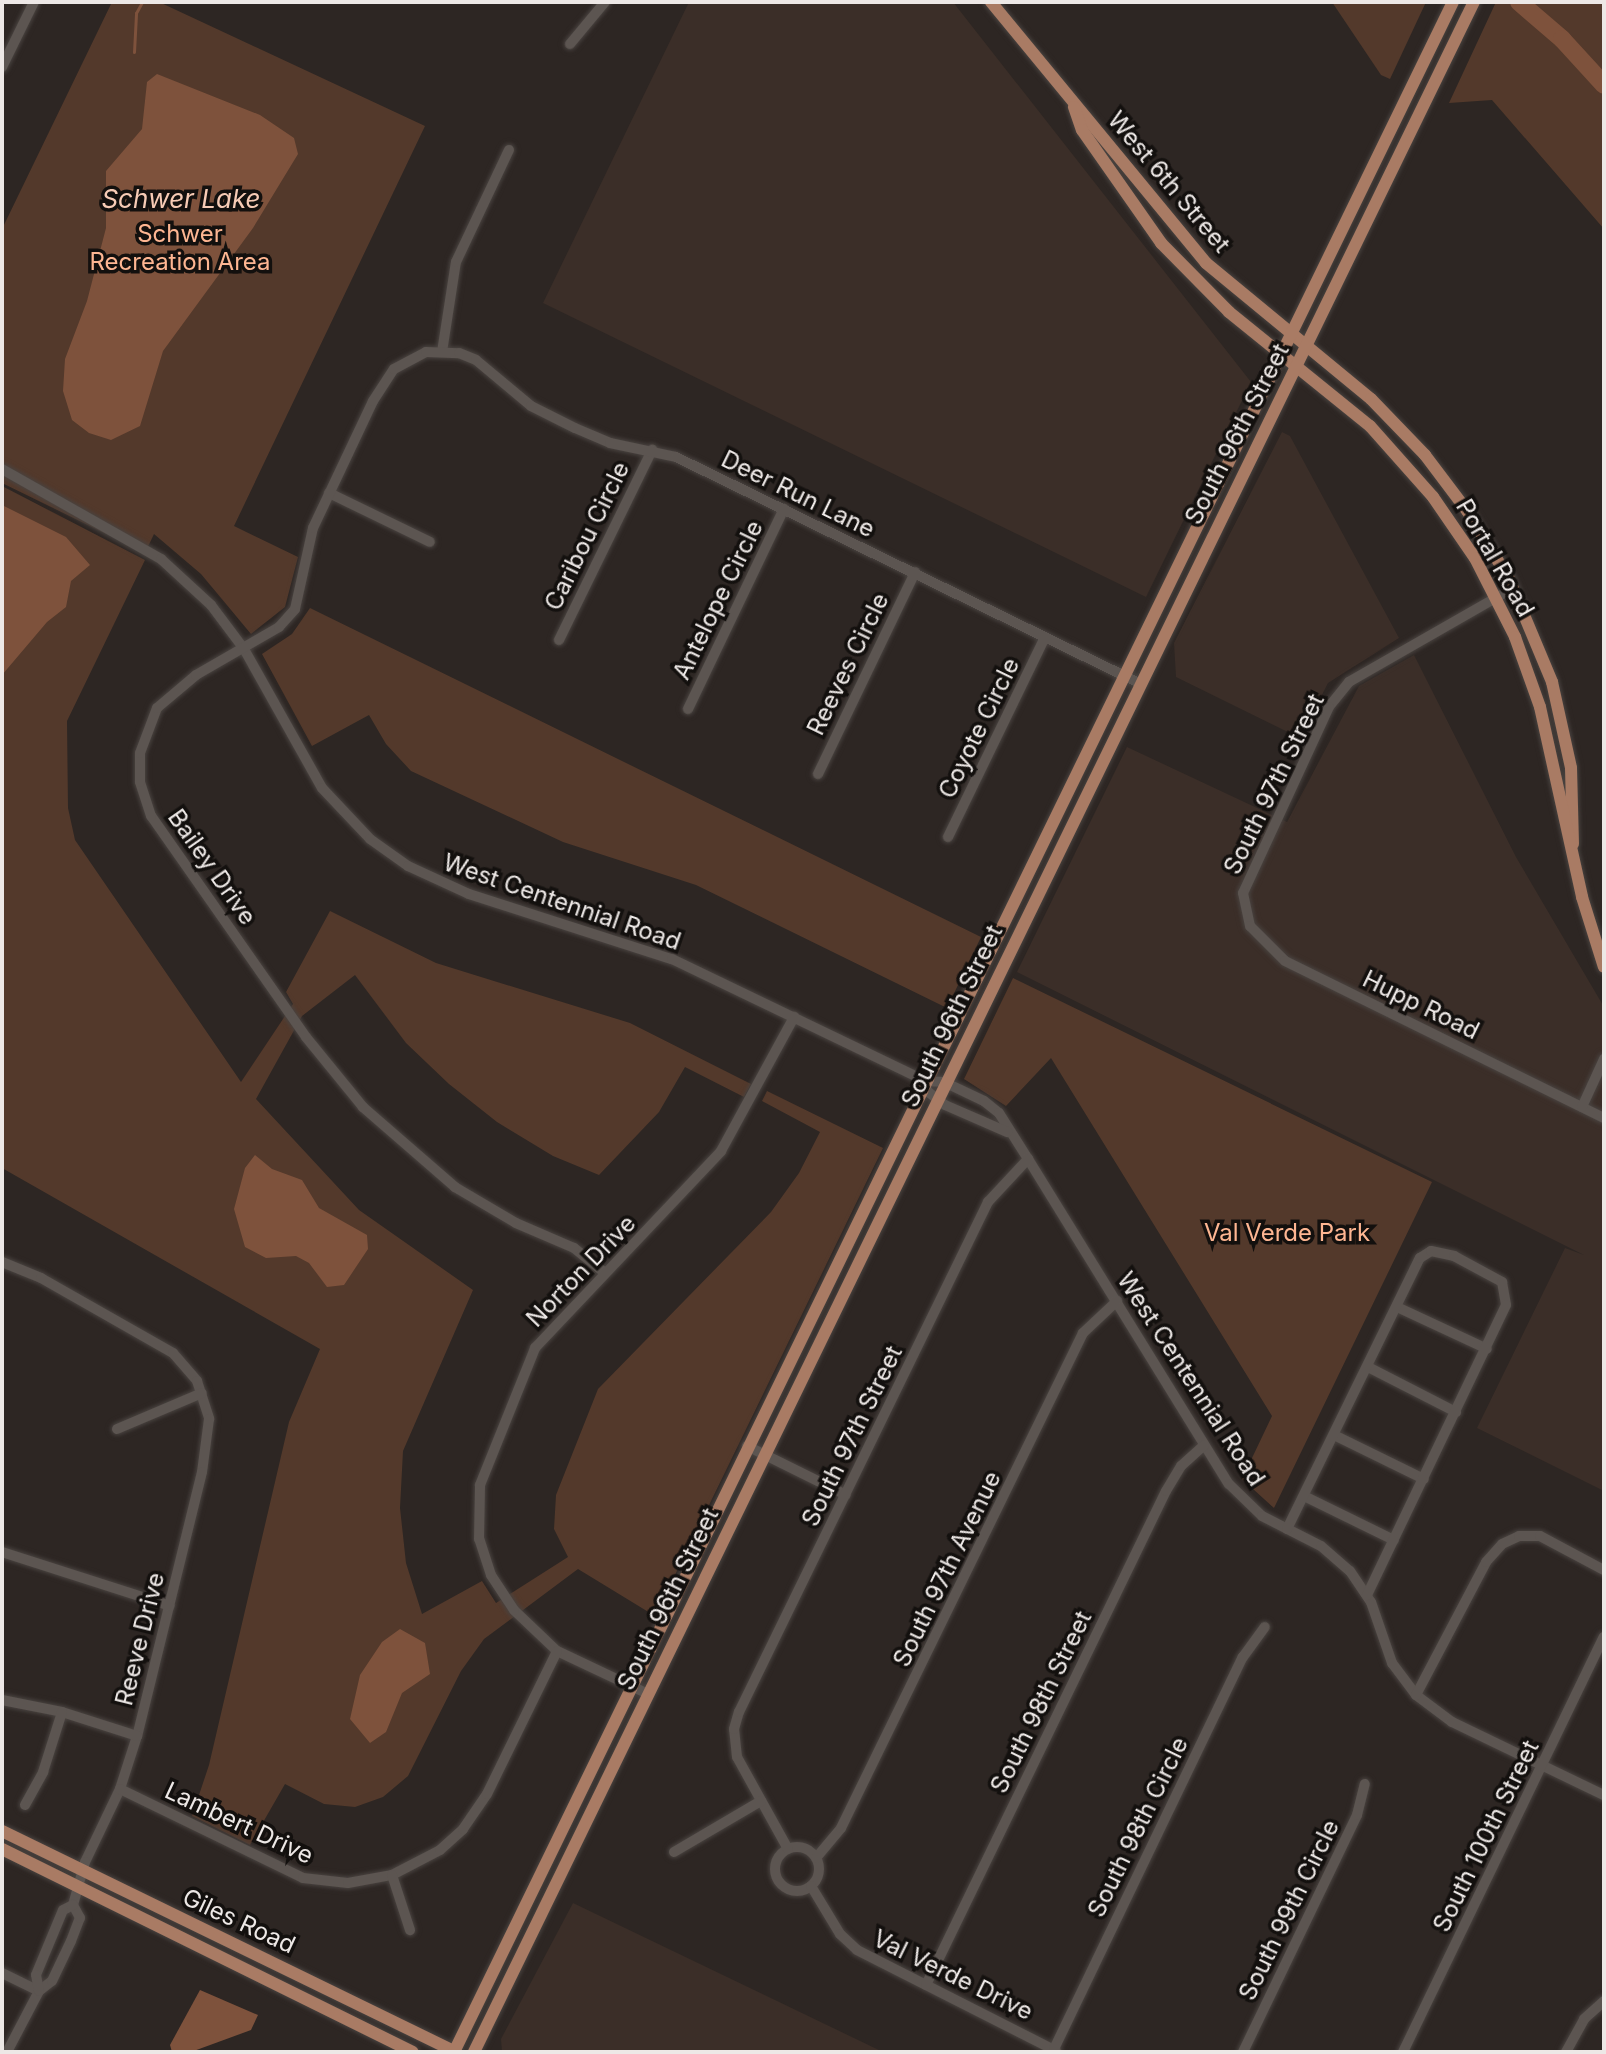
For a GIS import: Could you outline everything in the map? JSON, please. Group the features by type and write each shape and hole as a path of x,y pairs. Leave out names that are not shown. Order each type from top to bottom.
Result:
{"main road":[{"name":"West 6th Street","path":"991,2 1073,104 1106,137 1206,263 1306,347"},
{"name":"South 96th Street","path":"455,2052 630,1685 1453,2"},
{"name":"South 96th Street","path":"474,2052 646,1693 769,1457 944,1082 1474,2"},
{"name":"West 6th Street","path":"1073,104 1082,130 1161,243 1229,312 1280,353"},
{"name":"Portal Road","path":"1306,347 1371,399 1425,455 1468,512 1513,588 1543,658 1562,721 1574,798 1573,844"},
{"name":"Portal Road","path":"1280,353 1296,363 1399,456 1451,520 1496,597 1540,707 1573,844 1582,897 1604,967"},
{"name":"Giles Road","path":"2,1831 455,2052"},
{"name":"Giles Road","path":"2,1849 413,2052"}],"street":[{"path":"2,67 34,2"},
{"path":"570,44 605,2"},
{"path":"442,352 456,262 509,150"},
{"name":"Deer Run Lane","path":"442,352 476,360 531,406 575,428 610,443 676,457 1139,683"},
{"name":"Bailey Drive","path":"442,352 408,358 382,384 313,528 295,609 279,627 196,675 157,708 140,753 140,782 151,816 306,1037 372,1116 455,1187 516,1223 574,1248 605,1273"},
{"name":"Caribou Circle","path":"559,640 652,450"},
{"name":"West Centennial Road","path":"2,469 161,559 211,605 244,649 322,788 387,852 469,894 672,959 925,1081 944,1082 984,1101 999,1113 1007,1132 1028,1159 1204,1445 1240,1496 1287,1529 1335,1556 1367,1595 1392,1663 1416,1695 1444,1717 1604,1795"},
{"path":"329,493 430,542"},
{"name":"Antelope Circle","path":"688,709 784,509"},
{"name":"Reeves Circle","path":"818,774 915,572"},
{"name":"South 97th Street","path":"1245,904 1246,880 1329,707 1349,682 1513,588"},
{"name":"Coyote Circle","path":"948,837 1045,637"},
{"name":"Hupp Road","path":"1245,904 1250,926 1285,961 1604,1118"},
{"name":"Norton Drive","path":"646,1693 557,1651 530,1630 491,1575 479,1539 480,1485 535,1348 733,1135 794,1017"},
{"path":"1582,1107 1604,1059"},
{"path":"925,1081 936,1099"},
{"name":"West Centennial Road","path":"936,1099 1007,1132"},
{"name":"South 97th Street","path":"761,1801 734,1743 739,1712 988,1202 1003,1180 1028,1159"},
{"path":"1287,1529 1420,1258 1431,1251 1454,1256 1506,1287 1506,1305 1487,1349 1367,1595"},
{"path":"2,1262 41,1278 173,1353 202,1393 117,1429"},
{"name":"South 97th Avenue","path":"816,1858 841,1828 1083,1333 1117,1301"},
{"path":"1397,1307 1487,1349"},
{"path":"1368,1367 1456,1412"},
{"name":"Reeve Drive","path":"73,1905 82,1871 120,1789 137,1736 170,1606 208,1439 202,1393"},
{"path":"1334,1435 1424,1479"},
{"name":"South 98th Street","path":"926,1985 1166,1491 1181,1466 1204,1445"},
{"path":"747,1446 846,1495"},
{"path":"1304,1496 1394,1540"},
{"path":"1416,1695 1497,1548 1532,1535 1569,1549 1604,1570"},
{"path":"2,1552 170,1606"},
{"name":"South 98th Circle","path":"1056,2050 1243,1657 1265,1627"},
{"name":"South 100th Street","path":"1403,2052 1604,1637"},
{"name":"Lambert Drive","path":"120,1789 303,1878 348,1883 392,1875 440,1850 463,1829 487,1794 557,1651"},
{"path":"2,1700 62,1712 137,1736"},
{"path":"25,1805 43,1772 62,1712"},
{"name":"South 99th Circle","path":"1243,2052 1357,1815 1365,1784"},
{"path":"674,1852 761,1801 788,1849"},
{"path":"788,1849 805,1849 816,1858 818,1875 811,1886 793,1890 778,1879 778,1859 788,1849"},
{"path":"392,1875 410,1930"},
{"name":"Val Verde Drive","path":"811,1886 849,1944 1056,2050"},
{"path":"7,2052 39,1991 52,1981 80,1918 73,1905 63,1910 36,1975 39,1991"},
{"path":"2,1973 39,1991"},
{"path":"1566,2052 1584,2019 1604,2001"}],"shaded area":[{"path":"689,2 953,2 1251,382 1146,597 543,303"},
{"path":"1282,432 1290,436 1399,638 1328,683 1300,738 1176,677 1174,643"},
{"path":"1414,655 1516,857 1604,1007 1604,1491 1477,1428 1565,1248 1584,1255 1017,972 1127,747 1287,822 1359,686"},
{"path":"573,1903 883,2052 502,2052 501,2039"}],"green space":[{"name":"Schwer Recreation Area","path":"112,2 159,2 425,126 234,526 298,557 285,607 251,634 201,574 154,534 145,553 2,483 2,229"},
{"path":"1332,2 1426,2 1390,79 1381,75"},
{"path":"1496,2 1604,2 1604,229 1492,100 1449,103"},
{"path":"2,486 145,560 67,721 68,808 75,840 241,1082 293,1004 286,992 330,911 436,963 630,1023 751,1084 744,1097 685,1067 659,1112 599,1175 553,1156 497,1122 449,1084 406,1043 355,975 302,1016 256,1099 359,1210 473,1290 403,1451 400,1508 406,1563 422,1614 482,1581 496,1603 568,1557 554,1529 556,1495 598,1389 771,1212 799,1173 820,1132 762,1101 767,1091 883,1148 655,1616 578,1569 484,1639 461,1671 408,1776 383,1797 355,1807 324,1804 285,1784 250,1845 192,1816 209,1765 289,1422 320,1349 2,1168"},
{"path":"310,608 981,937 947,1008 696,885 563,842 411,771 386,744 369,715 312,746 262,654 292,634"},
{"name":"Val Verde Park","path":"1013,978 1432,1182 1274,1508 1242,1479 1272,1416 1051,1058 1006,1106 964,1079"}],"water":[{"name":"Schwer Lake","path":"157,74 260,115 294,138 298,154 253,228 163,351 140,426 111,440 89,433 72,420 63,391 65,359 87,301 106,228 106,171 142,129 147,82"},
{"path":"2,505 66,537 90,565 71,581 66,607 47,622 2,675"},
{"path":"255,1155 272,1169 302,1180 319,1208 367,1235 368,1249 344,1285 327,1287 309,1263 296,1256 266,1258 245,1247 234,1209 245,1168"},
{"path":"400,1629 425,1643 430,1674 402,1693 386,1732 370,1743 350,1719 360,1675 382,1642"},
{"path":"200,1990 258,2015 251,2030 191,2052 172,2052 170,2045"}],"waterway":[{"path":"134,52 136,13 142,2"},
{"path":"1519,2 1562,39 1604,85"}]}
